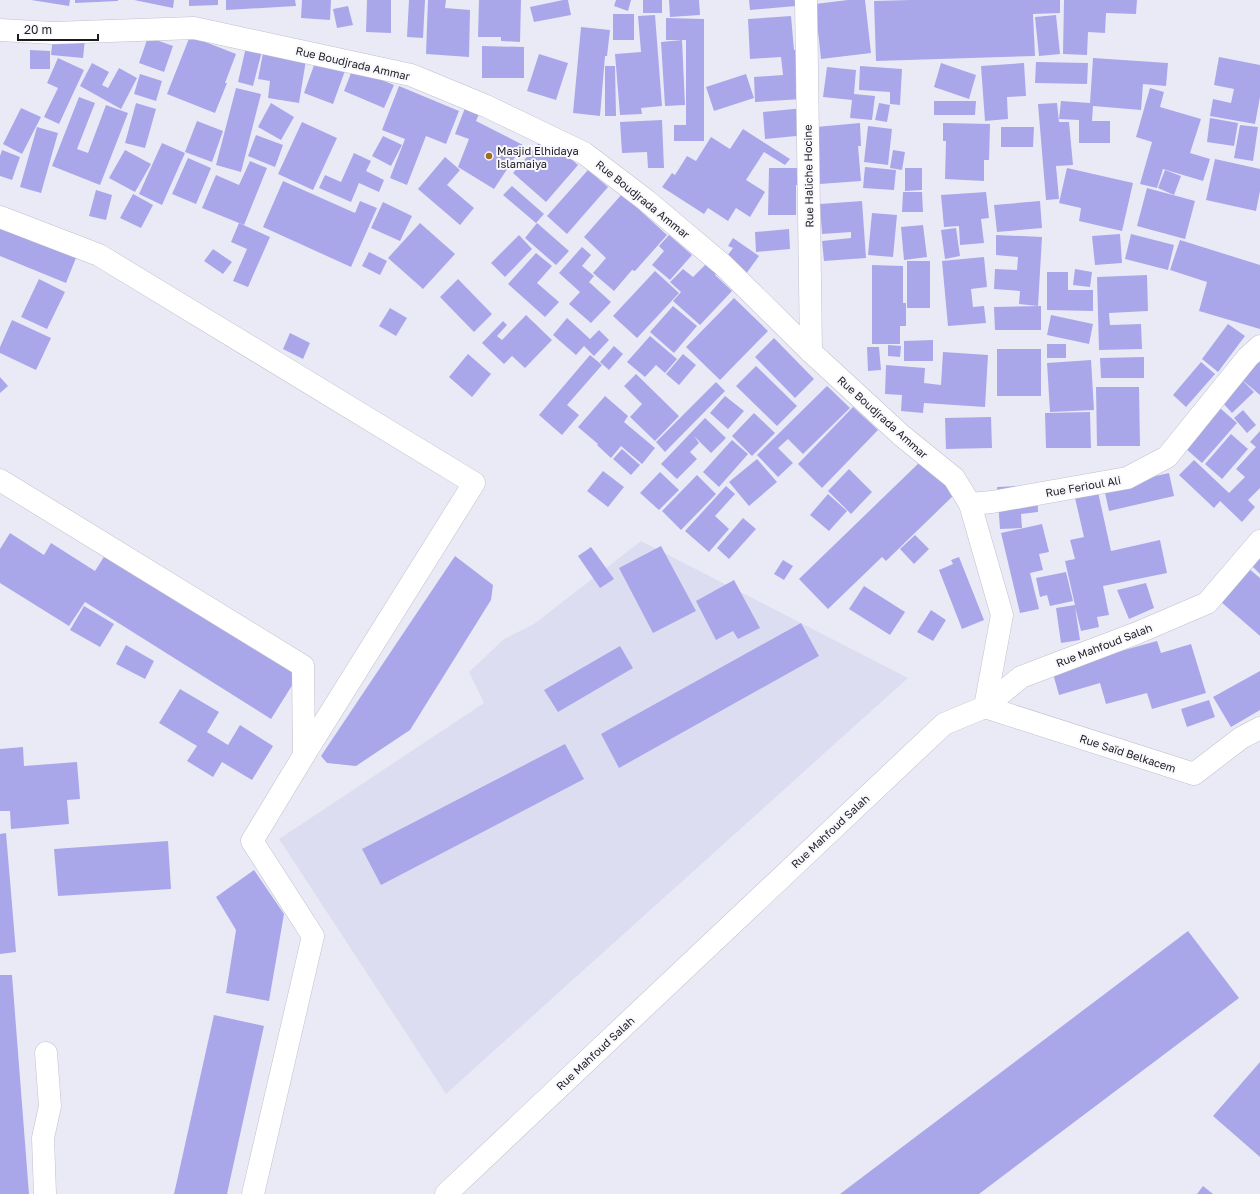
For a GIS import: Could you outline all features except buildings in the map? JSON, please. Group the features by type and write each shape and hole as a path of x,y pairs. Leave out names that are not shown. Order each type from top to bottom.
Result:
{"street":[{"name":"Rue Haliche Hocine","path":"806,0 811,352"},
{"name":"Rue Boudjrada Ammar","path":"0,30 53,33 194,28 411,75 486,106 584,153 647,201 723,265 811,352 901,435 954,478 970,504 1002,615 985,707"},
{"path":"0,217 99,255 474,483 252,841 313,936 253,1194"},
{"name":"Rue Ferioul Ali","path":"970,504 992,502 1127,478 1167,457 1248,358 1260,346"},
{"path":"0,480 303,666 304,755"},
{"name":"Rue Mahfoud Salah","path":"446,1194 944,724 985,707 1021,677 1137,634 1207,603 1260,541"},
{"name":"Rue Saïd Belkacem","path":"985,707 1194,774 1241,738 1260,728"},
{"path":"45,1194 43,1138 50,1106 46,1053"}],"shaded area":[{"path":"641,541 908,678 446,1094 279,839 484,703 469,672 504,639 534,624"}],"place":[{"name":"Masjid Elhidaya Islamaiya","path":"489,156"}]}
